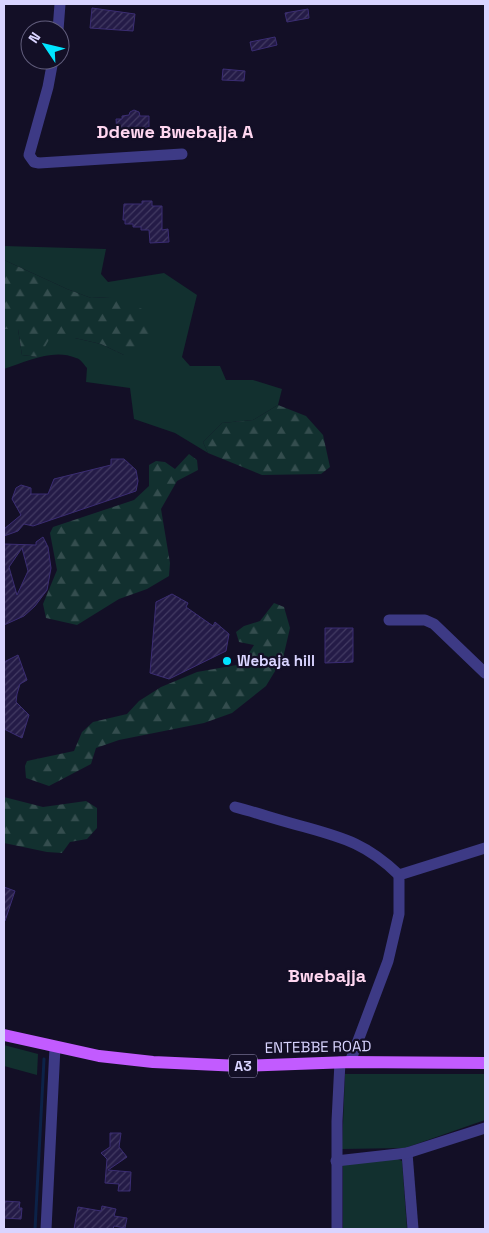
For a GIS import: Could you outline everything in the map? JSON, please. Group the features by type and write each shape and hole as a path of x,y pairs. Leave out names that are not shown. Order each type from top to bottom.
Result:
{"main road":[{"name":"ENTEBBE ROAD","path":"4,1036 99,1056 153,1062 240,1066 345,1062 485,1063"}],"street":[{"path":"59,20 60,4"},
{"path":"51,70 29,155 34,162 182,154"},
{"path":"389,620 425,620 434,624 485,673"},
{"path":"235,806 333,834 367,849 382,859 399,875 399,914 393,945 388,962 345,1062 336,1161 337,1229"},
{"path":"399,875 485,848"},
{"path":"46,1229 55,1047"},
{"path":"336,1161 407,1153 485,1128"},
{"path":"407,1153 413,1229"}],"green space":[{"path":"4,246 106,249 101,274 108,282 164,273 197,295 182,357 190,366 220,366 226,380 253,380 282,389 278,405 253,420 222,423 203,442 208,453 175,433 134,419 130,388 86,382 87,368 78,359 67,355 49,355 4,369 4,329 18,329 22,355 38,357 49,338 75,338 101,344 124,355 110,297 91,298 4,260"},
{"path":"4,260 91,298 110,297 125,301 142,309 153,330 145,348 124,355 101,344 75,338 50,338 39,357 22,355 18,329 4,329"},
{"path":"278,405 306,416 323,435 330,467 321,474 262,475 208,453 203,442 222,423 253,420"},
{"path":"189,454 197,460 198,470 177,481 161,509 170,563 169,576 147,589 119,599 77,625 46,618 43,604 57,570 50,533 53,527 134,500 149,486 149,465 156,461 165,462 175,469"},
{"path":"274,603 284,607 290,628 283,658 266,686 232,713 204,723 119,740 96,748 91,764 49,786 26,778 25,766 27,761 74,751 82,732 93,722 127,714 139,701 161,687 197,672 242,664 254,645 239,642 236,632 244,626 260,621"},
{"path":"4,797 43,807 86,801 97,808 97,828 87,839 70,842 62,853 47,852 4,843"},
{"path":"4,1045 38,1054 37,1075 4,1066"},
{"path":"345,1074 485,1074 485,1120 405,1148 342,1149"},
{"path":"393,1157 402,1161 407,1229 343,1229 343,1161"}],"building":[{"path":"92,8 135,14 133,31 90,28"},
{"path":"308,9 309,18 287,22 285,13"},
{"path":"275,37 277,45 252,51 250,42"},
{"path":"223,69 245,71 244,81 222,80"},
{"path":"134,110 139,112 140,116 149,116 149,127 140,128 140,131 132,131 131,136 122,136 122,133 117,133 116,119 122,119 122,116 129,115"},
{"path":"142,201 152,201 152,206 162,206 162,230 168,229 169,242 150,243 149,230 133,227 133,224 125,224 125,220 123,220 124,204 142,204"},
{"path":"111,459 124,459 136,470 138,481 136,491 33,526 24,524 18,531 4,536 4,529 21,515 12,499 16,488 21,485 31,488 31,494 48,494 54,479 111,465"},
{"path":"43,537 48,547 51,568 47,590 35,606 24,616 4,625 4,544 36,545 36,542","holes":["22,548 28,571 17,595 9,567"]},
{"path":"172,594 188,603 186,607 213,626 215,622 229,634 226,651 169,679 150,673 156,602"},
{"path":"325,628 353,628 353,662 325,663"},
{"path":"18,655 27,680 20,684 16,702 29,715 22,738 4,729 4,662"},
{"path":"4,887 15,891 5,921 4,921"},
{"path":"110,1133 121,1133 119,1147 127,1157 108,1170 131,1172 130,1191 118,1191 119,1184 105,1183 107,1159 101,1153 110,1147"},
{"path":"4,1201 20,1202 19,1208 22,1208 21,1219 4,1218"},
{"path":"102,1206 116,1209 114,1216 127,1218 125,1228 114,1226 113,1229 74,1229 78,1207 101,1211"}],"waterway":[{"path":"35,1229 44,1059"}],"place":[{"name":"Webaja hill","path":"227,661"}],"district":[{"name":"Ddewe Bwebajja A","path":"175,132"},
{"name":"Bwebajja","path":"327,976"}]}
